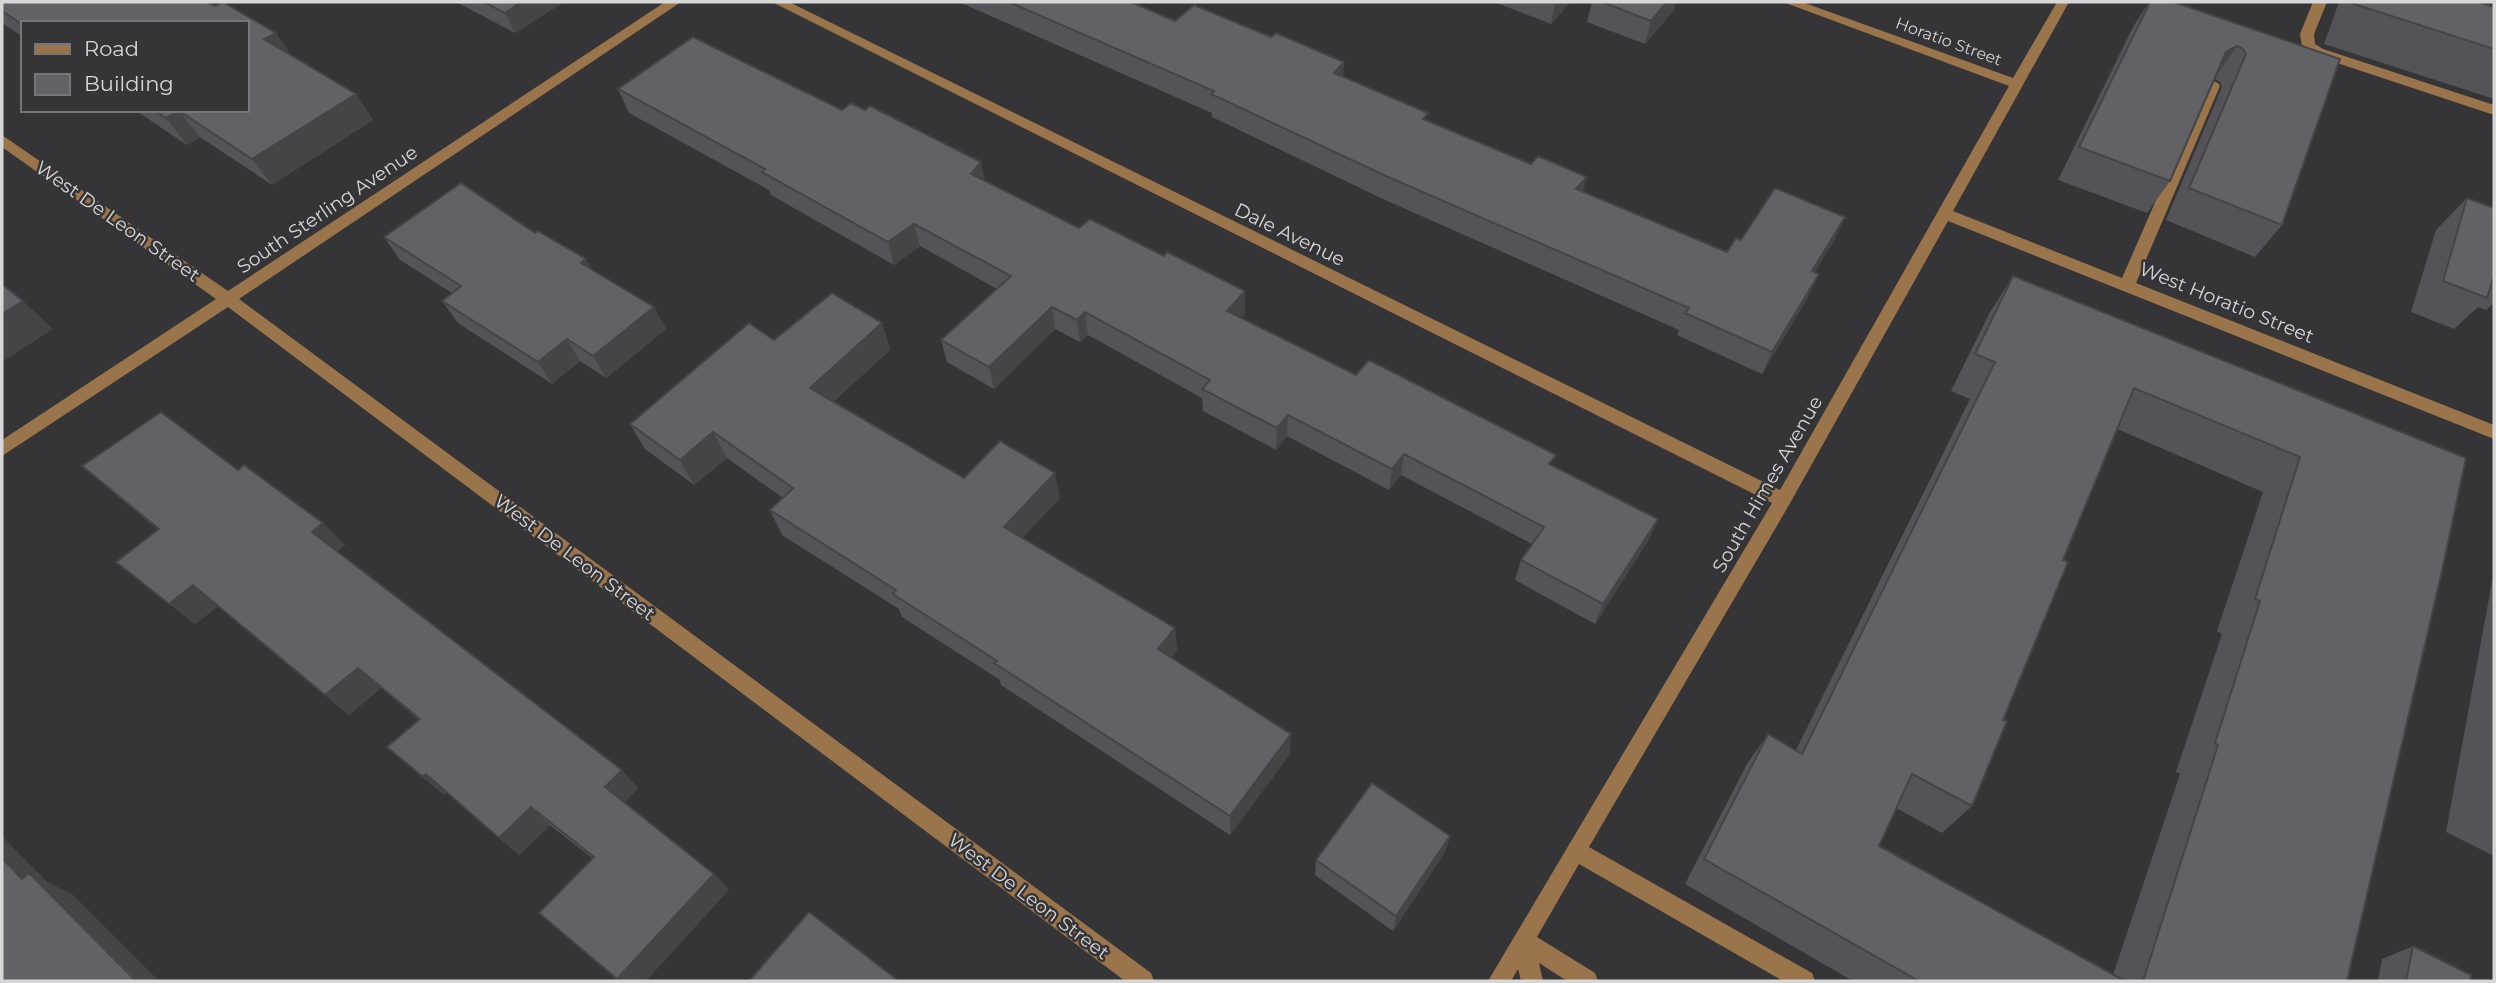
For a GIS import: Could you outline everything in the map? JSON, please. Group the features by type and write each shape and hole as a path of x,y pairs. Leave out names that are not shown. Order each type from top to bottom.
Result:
{"street":[{"name":"South Sterling Avenue","path":"2,449 674,2"},
{"name":"Dale Avenue","path":"779,2 1783,500"},
{"name":"Horatio Street","path":"1790,2 2017,84"},
{"name":"South Himes Avenue","path":"1499,981 1783,500 2063,2"},
{"path":"2320,2 2306,34 2309,47 2494,110"},
{"path":"2127,285 2213,86"},
{"name":"West De Leon Street","path":"2,140 227,298 1143,981"},
{"name":"West Horatio Street","path":"1944,213 2494,432"},
{"path":"1576,851 1804,981"},
{"path":"1523,942 1532,981"},
{"path":"1523,942 1587,981"}],"building":[{"path":"2,2 207,2 215,6 223,2 276,33 264,39 356,94 252,159 181,112 248,112 248,21 21,21 21,24 2,11"},
{"path":"484,2 521,2 505,13"},
{"path":"1009,2 1131,2 1175,21 1194,5 1271,37 1276,33 1344,62 1334,73 1428,113 1423,119 1531,164 1538,156 1587,177 1576,189 1727,252 1736,238 1741,240 1775,188 1845,217 1812,271 1819,274 1772,352 1685,313 1689,308 1386,176 1211,94 1214,91"},
{"path":"1602,2 1667,2 1651,21"},
{"path":"2150,2 2174,2 2340,59 2282,225 2189,188 2246,54 2237,46 2226,52 2170,181 2079,147"},
{"path":"2479,2 2494,7 2494,49 2354,4"},
{"path":"693,37 842,110 851,103 865,110 870,106 981,162 971,174 1079,228 1090,219 1164,256 1167,252 1245,291 1227,311 1356,375 1369,360 1556,455 1549,464 1658,519 1603,604 1521,560 1544,527 1404,454 1392,469 1288,415 1277,428 1202,389 1210,380 1085,312 1077,320 1052,307 989,367 941,340 1011,276 914,224 888,242 762,172 765,169 618,89"},
{"path":"157,112 177,112 166,118"},
{"path":"461,183 535,233 538,231 586,259 581,263 654,307 593,356 567,339 538,362 442,301 461,286 384,237"},
{"path":"2467,198 2494,208 2494,276 2487,298 2443,281"},
{"path":"2013,276 2466,458 2347,981 2143,981 2218,745 2215,743 2260,601 2255,599 2300,457 2134,388 2063,560 2068,562 2003,720 2007,721 1972,806 1912,774 1879,846 2125,981 1919,981 1704,859 1768,734 1802,754 1995,362 1975,354"},
{"path":"2,284 23,301 2,314"},
{"path":"832,293 882,323 810,388 964,478 1000,441 1055,473 1004,527 1175,628 1158,649 1291,734 1230,816 994,663 997,661 893,594 896,590 770,510 793,488 713,432 680,460 630,424 749,323 774,340"},
{"path":"161,412 238,470 244,465 323,523 312,532 622,770 605,787 714,874 617,979 539,913 594,857 531,807 499,838 426,774 423,777 387,747 420,719 358,668 325,695 193,585 169,604 116,562 159,529 82,466"},
{"path":"1372,783 1450,836 1396,916 1316,860"},
{"path":"2,858 22,879 29,873 136,981 2,981"},
{"path":"809,912 899,981 749,981"},
{"path":"2413,946 2471,975 2470,981 2406,981"}]}
